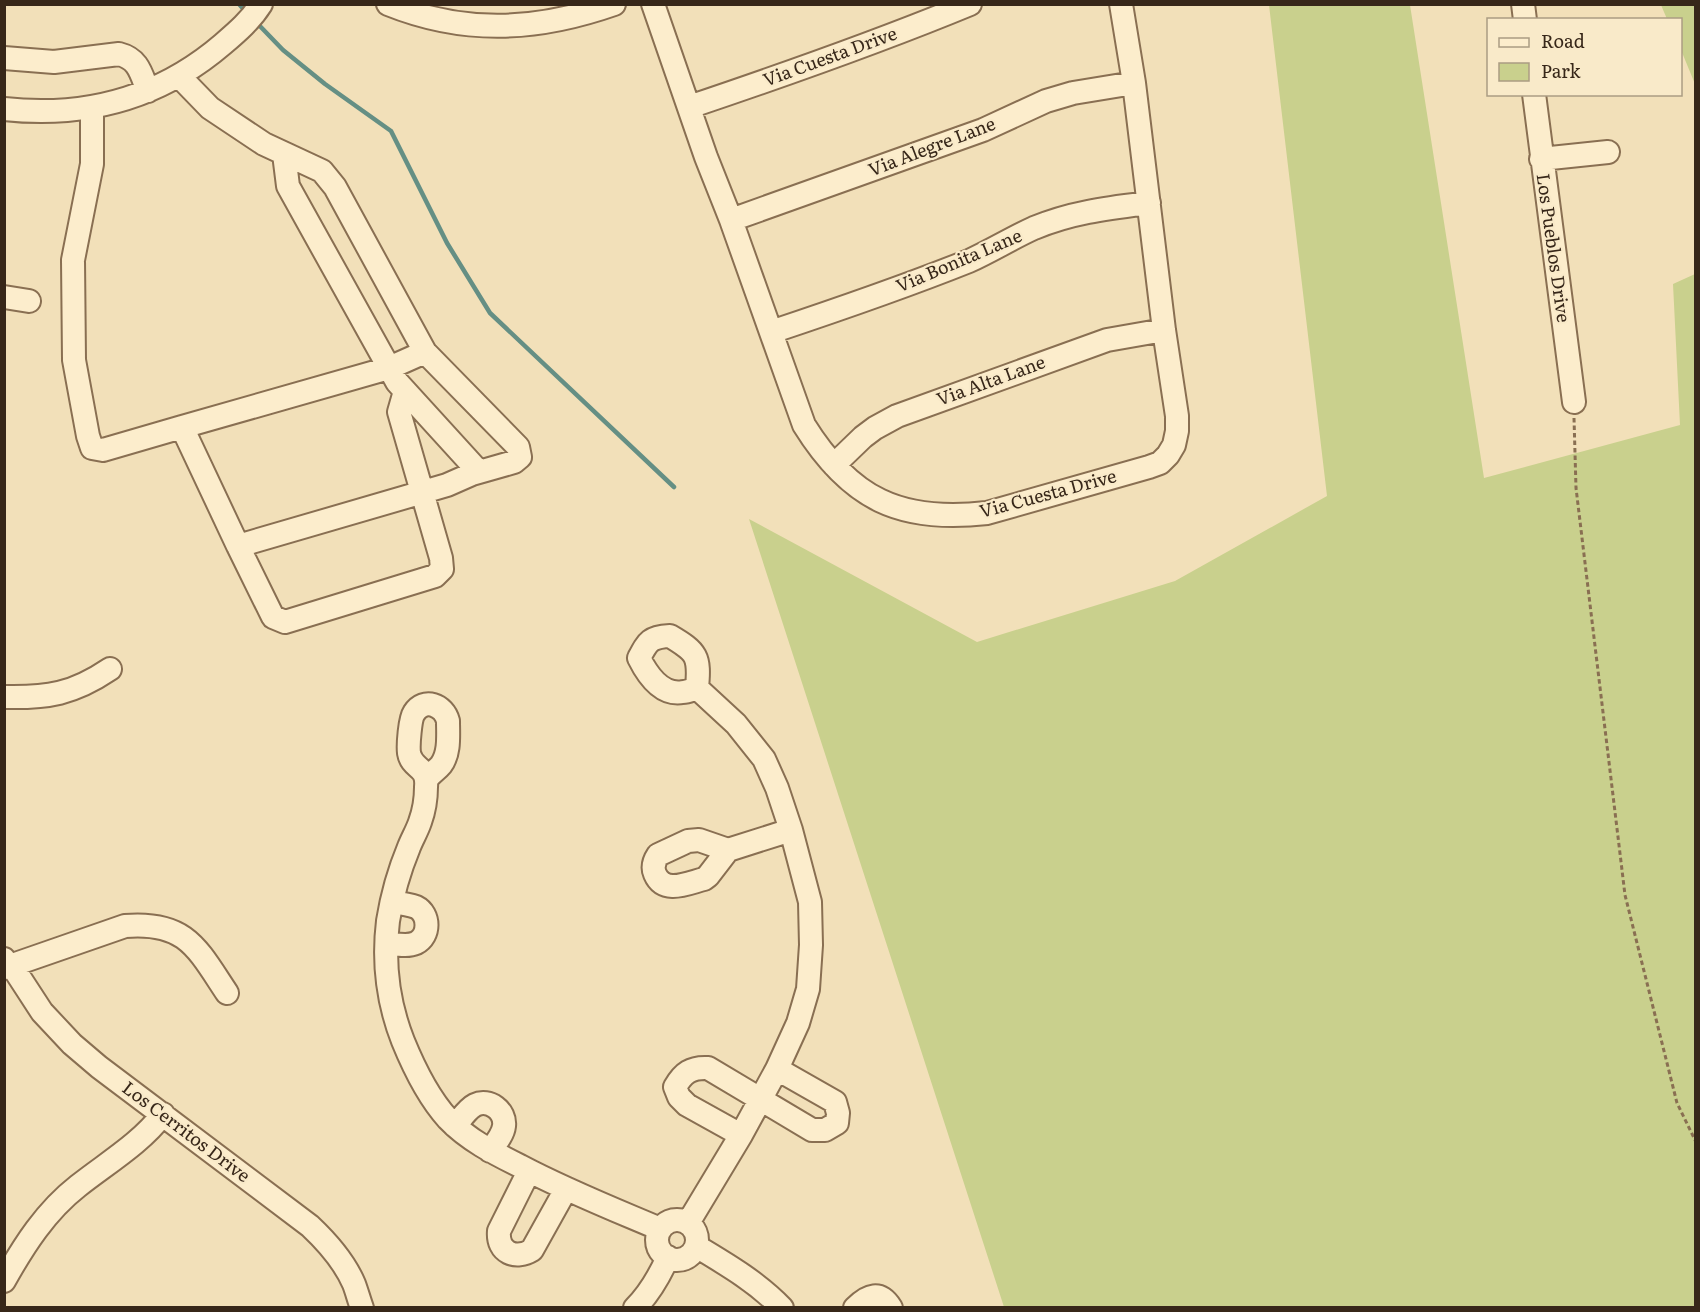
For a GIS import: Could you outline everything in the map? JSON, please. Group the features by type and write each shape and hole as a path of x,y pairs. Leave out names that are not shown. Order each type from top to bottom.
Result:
{"street":[{"path":"388,4 422,17 500,27 560,20 614,4"},
{"name":"Via Cuesta Drive","path":"653,4 804,425 816,444 850,482 870,495 911,511 959,516 987,513 1149,467 1160,463 1174,446 1177,416 1164,330 1134,82 1121,4"},
{"name":"Via Cuesta Drive","path":"690,106 746,88 970,4"},
{"path":"4,109 57,111 92,108 122,101 179,76 209,57 253,14"},
{"path":"4,58 54,62 119,54 128,56 135,63 148,91"},
{"path":"179,76 210,108 264,144 322,171 335,188 425,352 518,447 520,457 514,462 422,493 238,546"},
{"name":"Via Alegre Lane","path":"731,220 983,130 1046,101 1073,93 1134,82"},
{"name":"Los Pueblos Drive","path":"1534,96 1574,402"},
{"path":"92,108 92,164 73,260 74,360 92,448 103,450 182,428 389,368 425,352"},
{"path":"1541,159 1608,152"},
{"path":"284,154 288,186 389,368 405,391 479,472"},
{"name":"Via Bonita Lane","path":"771,332 967,261 1033,229 1066,217 1088,211 1149,203"},
{"path":"4,297 29,301"},
{"name":"Via Alta Lane","path":"834,465 874,428 897,416 1107,340 1164,330"},
{"path":"182,428 273,617 285,622 435,576 442,569 441,558 399,412 405,391"},
{"path":"4,698 34,698 60,693 96,678 110,669"},
{"path":"688,1223 741,1135 777,1069 798,1023 808,989 811,945 810,902 777,788 764,759 736,724 697,688"},
{"path":"427,779 426,797 420,822 399,875 392,902 387,944 388,985 392,1010 422,1081 447,1118 490,1151 566,1189 660,1229"},
{"path":"728,850 791,830"},
{"path":"387,944 415,944 422,939 427,924 417,907 392,902"},
{"path":"6,965 125,926 140,925 179,934 190,942 200,952 227,993"},
{"name":"Los Cerritos Drive","path":"6,965 14,969 42,1012 72,1044 319,1234 344,1265 354,1284 362,1308"},
{"path":"741,1135 687,1105 679,1097 675,1087 681,1076 696,1067 708,1068 812,1130 825,1130 837,1123 838,1113 835,1102 777,1069"},
{"path":"455,1126 475,1105 482,1103 493,1106 500,1111 504,1119 504,1127 490,1151"},
{"path":"4,1281 38,1227 60,1203 153,1128 163,1114"},
{"path":"529,1172 499,1232 503,1248 510,1253 518,1256 532,1250 566,1189"},
{"path":"674,1220 688,1223 696,1233 696,1246 693,1252 681,1259 668,1257 658,1247 657,1239 660,1229 667,1222 674,1220"},
{"path":"696,1246 749,1280 782,1308"},
{"path":"635,1308 660,1276 668,1257"},
{"path":"855,1308 863,1299 871,1296 879,1296 887,1300 891,1308"}],"path":[{"path":"1574,402 1576,489 1624,895 1677,1103 1695,1142"}],"green space":[{"path":"1269,5 1410,5 1484,478 1680,425 1673,284 1695,274 1695,1307 1004,1307 749,519 977,642 1175,581 1327,496"},
{"path":"1661,5 1695,5 1695,84 1682,52 1682,18 1667,18"}],"waterway":[{"path":"239,4 246,12"},
{"path":"256,22 283,50 325,84 391,131 447,243 490,313 674,487"}]}
